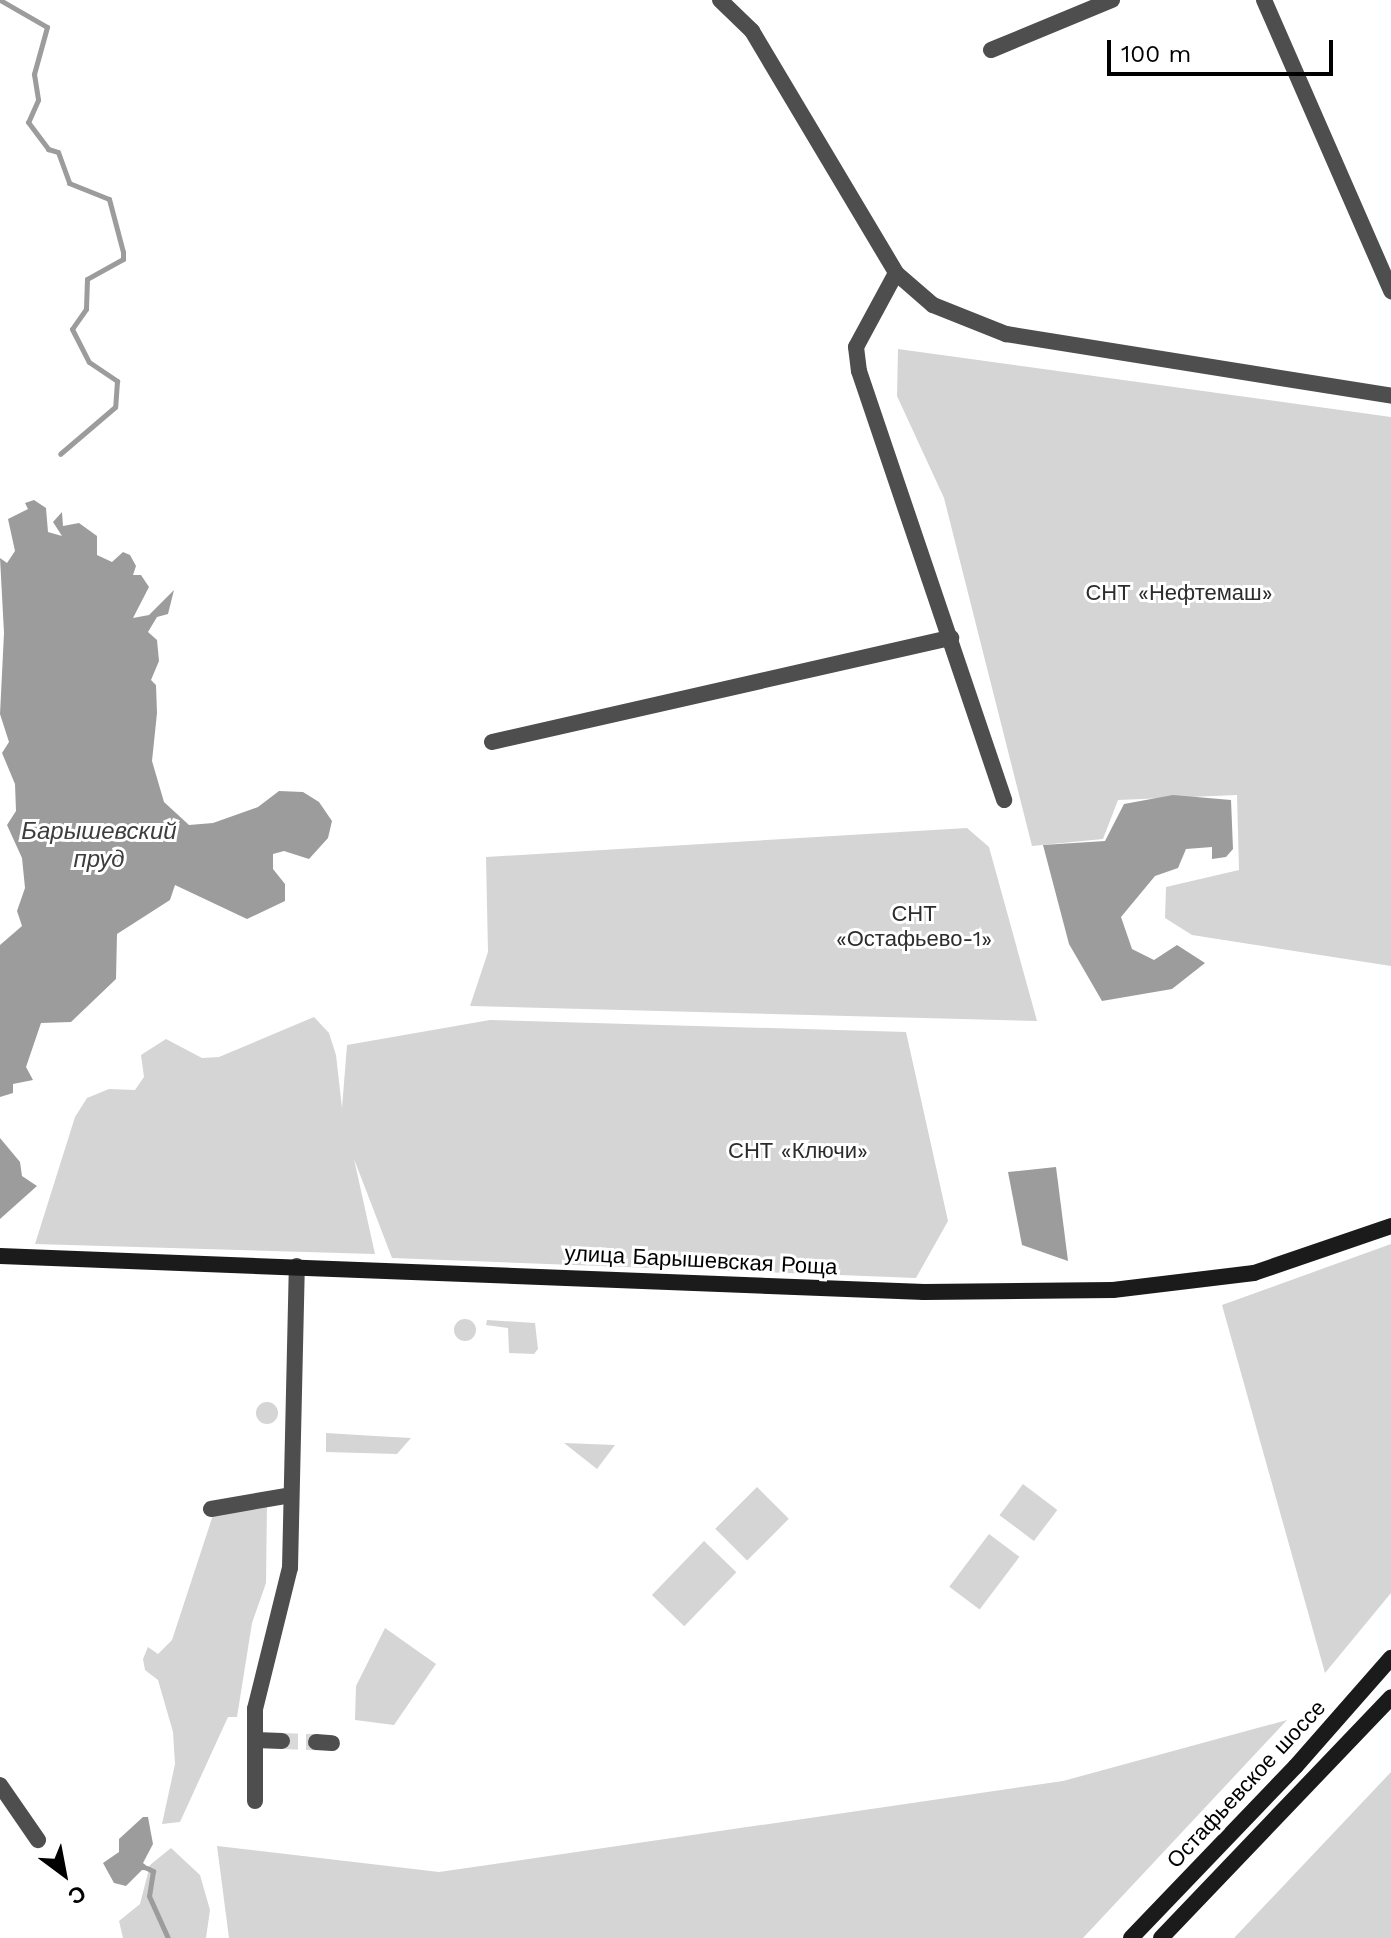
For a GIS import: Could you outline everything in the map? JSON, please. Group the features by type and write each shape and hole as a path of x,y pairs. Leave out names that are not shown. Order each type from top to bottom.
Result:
{"street":[{"path":"720,0 752,31 896,273 951,315 1006,334 1391,396"},
{"path":"991,50 1112,0"},
{"path":"1264,0 1391,291"},
{"path":"896,273 856,347 859,371 1004,800"},
{"path":"492,742 951,638"},
{"name":"улица Барышевская Роща","path":"0,1256 924,1292 1113,1290 1254,1273 1391,1226"},
{"path":"255,1801 255,1709 290,1568 297,1266"},
{"path":"211,1509 291,1495"},
{"name":"Остафьевское шоссе","path":"1131,1938 1296,1766 1391,1658"},
{"name":"Остафьевское шоссе","path":"1161,1938 1391,1697"},
{"path":"256,1740 282,1741"},
{"path":"0,1785 38,1840"}],"green space":[{"name":"СНТ «Нефтемаш»","path":"898,349 1391,417 1391,966 1192,935 1165,918 1166,887 1239,870 1237,795 1118,800 1103,839 1032,846 944,498 897,396"},
{"name":"СНТ «Остафьево-1»","path":"967,828 989,847 1037,1021 470,1006 488,952 486,857"},
{"name":"СНТ «Ключи»","path":"314,1017 329,1033 336,1055 342,1108 347,1045 490,1020 906,1032 948,1221 916,1278 392,1258 354,1159 375,1254 35,1244 75,1117 87,1098 109,1089 135,1090 144,1077 141,1055 166,1039 202,1058 219,1057"},
{"path":"1391,1244 1391,1593 1325,1673 1222,1305"},
{"path":"465,1319 473,1322 476,1330 473,1338 465,1341 457,1338 454,1330 457,1322"},
{"path":"487,1320 535,1323 538,1349 534,1354 509,1353 508,1328 486,1325"},
{"path":"267,1402 275,1405 278,1413 275,1421 267,1424 259,1421 256,1413 259,1405"},
{"path":"326,1433 411,1438 397,1454 326,1452"},
{"path":"564,1443 615,1445 597,1469"},
{"path":"1023,1484 1057,1510 1034,1541 1000,1515"},
{"path":"757,1487 789,1519 747,1561 715,1529"},
{"path":"267,1503 266,1583 252,1623 237,1717 228,1717 180,1822 162,1824 175,1764 173,1732 158,1680 145,1670 143,1659 148,1647 158,1654 172,1640 214,1512"},
{"path":"989,1534 1019,1557 980,1610 949,1587"},
{"path":"704,1541 736,1572 684,1626 652,1595"},
{"path":"385,1628 436,1664 394,1725 355,1720 356,1686"},
{"path":"1287,1720 1083,1938 229,1938 217,1846 439,1872 1063,1781"},
{"path":"1391,1772 1391,1938 1234,1938"},
{"path":"171,1848 200,1875 210,1910 206,1938 123,1938 119,1921 140,1904 150,1865"}],"water":[{"name":"Барышевский пруд","path":"34,500 46,508 48,532 62,536 53,522 62,512 63,526 79,523 97,536 97,555 112,562 123,552 130,555 136,566 133,575 141,575 149,587 133,618 149,615 174,590 168,614 157,617 148,632 157,640 159,661 151,680 156,685 157,713 152,761 164,802 189,825 213,823 258,807 279,791 303,792 319,802 332,821 328,838 309,859 284,851 273,854 273,869 285,884 285,901 247,919 175,885 170,900 117,934 116,979 71,1022 41,1023 26,1067 33,1080 13,1084 13,1093 0,1097 0,945 22,926 17,911 25,888 22,858 7,825 16,811 15,784 2,753 9,742 0,714 4,633 0,558 7,563 15,551 8,519 28,509 25,503"},
{"path":"1173,795 1231,800 1233,849 1226,857 1212,859 1212,847 1186,849 1178,868 1155,876 1121,917 1132,949 1154,960 1177,945 1205,963 1172,989 1102,1001 1069,944 1043,845 1105,841 1124,804"},
{"path":"0,1138 20,1162 22,1176 37,1186 0,1219"},
{"path":"1056,1167 1068,1261 1022,1245 1008,1172"},
{"path":"143,1817 148,1817 153,1844 143,1863 153,1871 142,1870 126,1886 114,1883 103,1863 119,1852 119,1839"}],"waterway":[{"path":"0,0 47,27 34,74 38,100 28,122 48,149 58,152 69,183 109,199 123,252 123,259 87,279 86,309 72,329 89,362 117,381 115,407 60,454"},
{"path":"147,1868 153,1871 149,1896 168,1938"}],"tunnel":[{"path":"282,1741 316,1742"}]}
